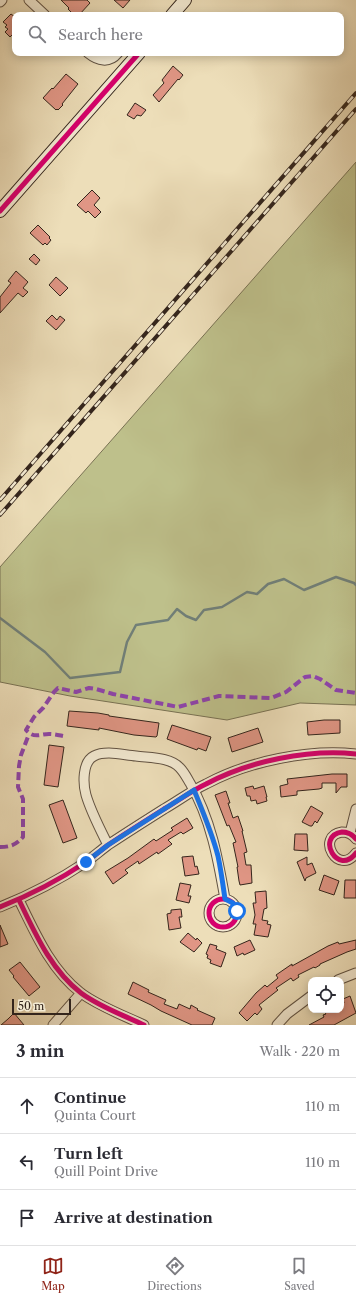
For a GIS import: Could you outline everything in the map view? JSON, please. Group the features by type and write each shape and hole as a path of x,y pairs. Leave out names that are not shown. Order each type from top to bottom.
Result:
{"main road":[{"path":"175,12 185,0"},
{"path":"0,211 136,56"}],"street":[{"path":"29,0 42,12"},
{"path":"93,56 106,61 115,56"},
{"path":"0,908 19,900 86,862 108,845 194,790 228,774 267,762 308,754 325,752 356,754"},
{"path":"108,845 85,793 84,774 85,766 89,760 93,756 111,753 166,760 180,768 194,790 210,827 218,857 225,899"},
{"path":"356,809 353,836 342,832 334,836 330,844 330,849 334,856 342,860 350,859 356,853"},
{"path":"19,900 42,946 66,978 81,993 108,1009 144,1025"},
{"path":"344,978 356,973"},
{"path":"53,1025 81,993"},
{"path":"276,1025 287,1014 308,998"}],"green space":[{"path":"356,162 356,705 300,703 227,720 70,696 0,682 0,567"}],"building":[{"path":"61,0 87,0 90,3 82,12 71,12 68,9 69,8"},
{"path":"114,0 130,0 123,8"},
{"path":"11,14 12,15 12,35 10,37 5,32 8,29 5,27 7,25 3,22"},
{"path":"173,66 183,75 159,102 153,95 164,83 162,80"},
{"path":"66,74 78,84 62,104 63,105 56,110 43,98"},
{"path":"135,103 146,110 141,116 137,115 134,119 127,115"},
{"path":"92,190 100,198 94,205 101,212 95,218 88,211 86,213 77,205"},
{"path":"38,225 50,237 49,238 51,240 47,245 45,243 43,245 30,233"},
{"path":"34,254 40,260 36,265 29,259"},
{"path":"16,271 28,282 23,288 28,292 23,297 18,293 0,313 0,297 11,283 8,281"},
{"path":"56,277 68,288 60,296 49,285"},
{"path":"52,315 57,320 60,316 65,320 56,330 46,321"},
{"path":"69,711 98,713 159,723 157,736 134,735 99,728 99,730 67,726"},
{"path":"340,720 340,733 308,735 307,722"},
{"path":"172,725 211,737 206,751 198,748 197,750 167,739"},
{"path":"258,728 263,742 232,752 228,738"},
{"path":"49,745 64,747 58,787 44,785"},
{"path":"332,774 347,774 347,787 341,787 336,793 336,783 322,783 322,788 297,791 297,795 281,797 280,786 288,784 287,779"},
{"path":"253,786 254,789 264,786 267,801 257,804 256,800 251,801 250,796 247,796 245,788"},
{"path":"226,791 233,818 238,816 243,831 247,852 244,853 246,865 251,865 252,883 240,885 233,843 236,842 229,825 227,826 215,795"},
{"path":"63,800 77,838 63,843 49,805"},
{"path":"311,806 323,813 317,823 315,821 312,826 310,826 302,822"},
{"path":"187,818 193,828 183,834 181,832 168,840 172,844 158,854 157,852 139,864 138,861 125,870 128,873 113,884 105,872 128,858 154,839 156,841 173,830 171,828"},
{"path":"295,834 307,834 308,851 294,850"},
{"path":"193,856 195,867 197,866 199,874 185,876 182,857"},
{"path":"307,857 307,865 312,863 316,873 306,878 305,881 297,862"},
{"path":"324,875 339,881 334,895 319,890"},
{"path":"345,880 356,880 356,898 344,898"},
{"path":"180,883 191,885 188,896 191,896 189,903 176,900"},
{"path":"266,891 267,908 264,909 262,920 268,921 267,924 271,925 268,937 254,935 256,924 253,924 255,915 253,903 256,903 255,892"},
{"path":"181,909 182,917 179,917 181,928 169,930 167,914 171,913 171,910"},
{"path":"0,925 8,944 0,947"},
{"path":"188,933 202,943 194,952 180,942"},
{"path":"250,940 255,950 244,955 243,953 237,956 234,947"},
{"path":"356,940 356,949 298,975 299,977 293,981 291,978 276,988 278,990 259,1005 262,1009 257,1015 255,1013 247,1021 239,1013 256,993 265,985 267,987 278,978 276,975 292,964 292,966 338,942 339,944"},
{"path":"210,944 217,946 216,949 226,953 221,967 210,963 211,960 207,958 208,955 206,954"},
{"path":"20,962 40,987 29,996 9,970"},
{"path":"133,982 149,990 148,992 166,1000 164,1004 177,1009 179,1004 190,1009 191,1005 198,1009 197,1010 215,1018 212,1025 192,1025 128,994"},
{"path":"350,996 356,1013 334,1025 309,1025 324,1017 323,1015 326,1014 325,1013 344,1013 344,999"},
{"path":"14,1013 24,1025 1,1025 8,1019"}],"waterway":[{"path":"0,618 45,652 70,678 120,672 127,642 136,625 168,620 177,609 186,616 196,620 204,610 222,607 247,592 257,594 268,584 284,579 304,590 336,577 356,585"}],"railway":[{"path":"0,500 356,93"},
{"path":"0,515 356,109"}],"marked path":[{"path":"63,736 51,734 34,735 26,730 34,717 58,688 76,692 89,688 96,689 113,694 178,707 219,696 271,698 286,692 305,677 313,676 336,690 356,693"},
{"path":"0,847 13,845 23,837 23,799 18,787 19,766 21,755 29,734"}],"cycle path":[{"path":"0,211 136,56"},
{"path":"0,907 55,881 86,862 108,845 164,809 195,790 223,776 279,758 318,753 356,754"},
{"path":"356,839 350,834 342,832 334,835 330,840 332,853 337,858 342,860 349,859 356,853"},
{"path":"223,899 233,903 237,913 233,923 223,927 213,923 209,913 213,903 223,899"},
{"path":"19,900 52,962 70,984 96,1002 144,1025"}],"route":[{"path":"86,862 108,845 194,790 210,827 218,857 225,899 233,903 237,911"}]}
